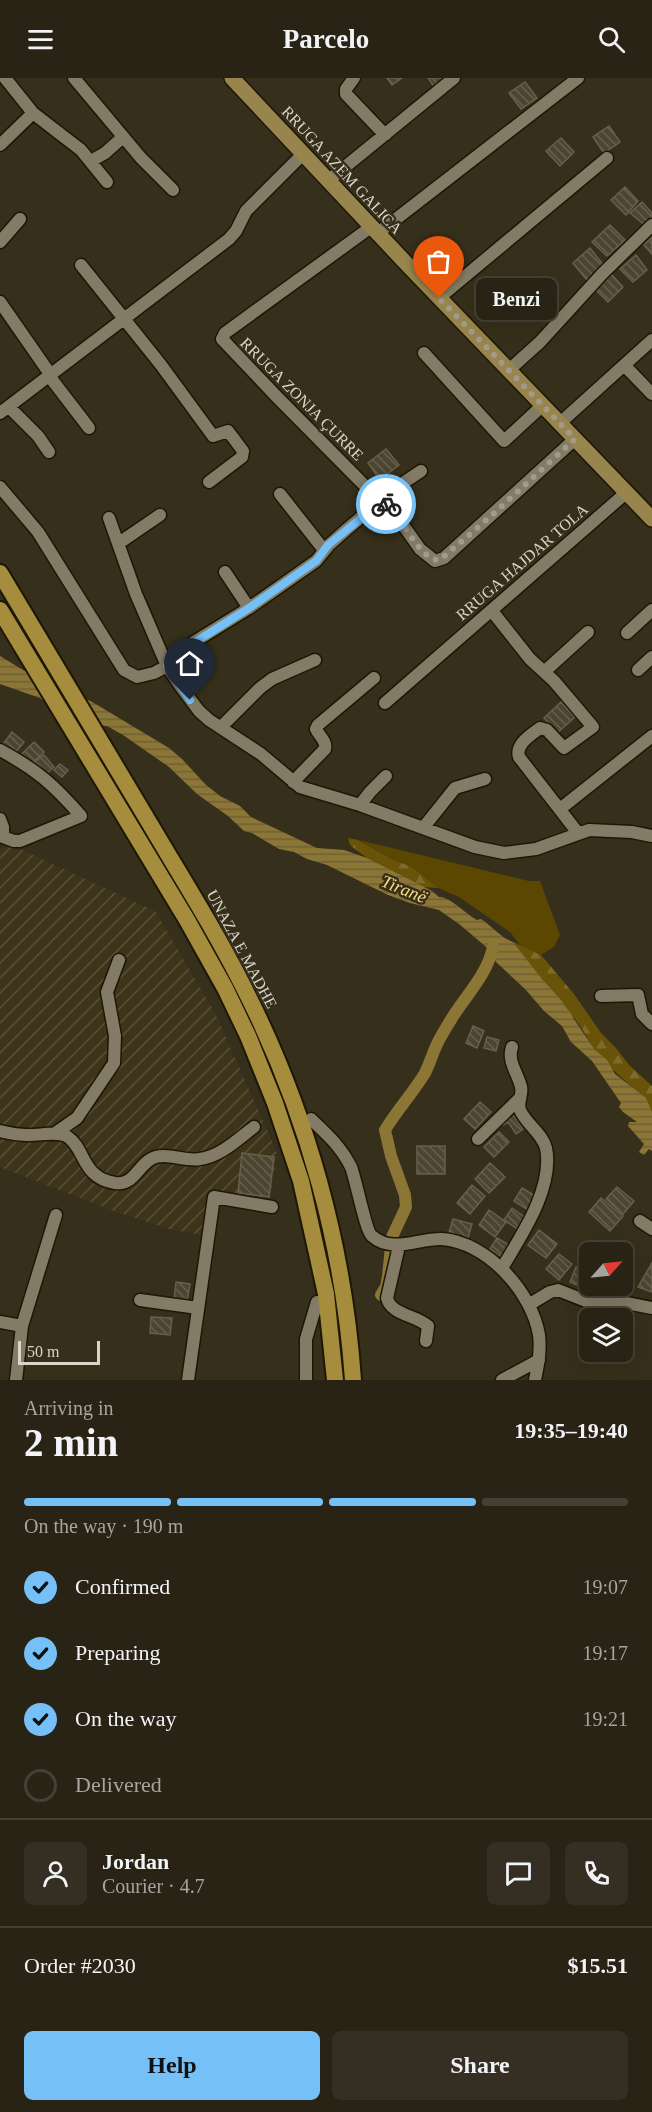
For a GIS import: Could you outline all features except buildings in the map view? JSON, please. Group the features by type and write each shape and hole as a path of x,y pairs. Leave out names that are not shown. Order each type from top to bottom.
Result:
{"highway":[{"name":"UNAZA E MADHE","path":"0,573 200,907 262,1024 301,1120 323,1196 342,1286 351,1347 353,1380"},
{"name":"UNAZA E MADHE","path":"3,614 206,954 248,1036 275,1103 301,1181 326,1294 335,1380"},
{"path":"262,1024 282,1053 293,1076 331,1190 351,1290 362,1380"},
{"path":"248,1036 249,1058 270,1112 298,1204 317,1302 326,1380"}],"main road":[{"name":"RRUGA AZEM GALICA","path":"232,78 253,96 374,230 652,519"}],"street":[{"path":"5,78 33,113 81,150 107,182"},
{"path":"74,78 173,190"},
{"path":"354,78 346,89 346,94 385,135"},
{"path":"328,180 454,78"},
{"path":"374,230 428,196 578,78"},
{"path":"0,146 33,113"},
{"path":"91,161 105,153 123,136"},
{"path":"49,452 38,436 5,410 229,239 236,231 246,211 303,154"},
{"path":"439,298 607,158"},
{"path":"0,242 20,219"},
{"path":"509,370 540,342 602,274 652,225"},
{"name":"RRUGA ZONJA ÇURRE","path":"374,230 261,305 225,333 222,339 382,501"},
{"path":"81,265 213,435 228,431 243,450 242,457 209,482"},
{"path":"0,302 89,428"},
{"path":"560,423 624,365 650,345"},
{"path":"424,353 504,441 543,405"},
{"path":"624,365 652,394"},
{"path":"382,501 401,519 420,549 431,559 440,560 500,509 575,439"},
{"path":"0,487 38,532 124,670 137,677 154,673 167,666 170,658 176,653 249,608 316,561 324,550 347,529 400,485 421,471"},
{"name":"RRUGA HAJDAR TOLA","path":"385,703 627,492"},
{"path":"280,494 324,550"},
{"path":"119,543 160,515"},
{"path":"109,518 136,594 167,666 199,711 261,754 293,782 306,789 360,805 475,847 504,854 536,849 578,833 600,829 652,836"},
{"path":"225,572 249,608"},
{"path":"627,633 652,610"},
{"path":"492,611 530,659 554,681 593,727 564,748 547,730 540,728 518,749 519,757 578,833"},
{"path":"544,672 588,632"},
{"path":"638,670 652,657"},
{"path":"221,727 272,679 315,660"},
{"path":"293,782 325,749 325,742 316,729 318,725 374,678"},
{"path":"560,809 652,736"},
{"path":"0,750 23,762 51,783 81,816 20,841 1,836 3,827 0,819"},
{"path":"360,805 386,776"},
{"path":"423,828 455,788 485,779"},
{"path":"54,1134 77,1118 114,1063 115,1036 107,992 119,960"},
{"path":"601,996 638,995 642,1014 652,1023"},
{"path":"502,1268 534,1212 544,1183 546,1168 545,1147 521,1111 519,1099 522,1090 510,1059 512,1047"},
{"path":"478,1139 519,1099"},
{"path":"311,1119 331,1137 344,1155 358,1188 369,1234 392,1245 424,1239 452,1240 475,1250 502,1268 530,1304 539,1336 539,1360 535,1380"},
{"path":"0,1131 27,1135 67,1136 83,1162 94,1174 105,1181 117,1184 127,1182 150,1159 157,1156 187,1160 210,1157 254,1127"},
{"path":"188,1380 214,1197 272,1207"},
{"path":"16,1380 21,1326 56,1215"},
{"path":"640,1221 652,1229"},
{"path":"392,1245 388,1303 397,1310 423,1321 428,1326 426,1341"},
{"path":"530,1304 558,1290 586,1301 616,1301 652,1308"},
{"path":"140,1300 198,1308"},
{"path":"306,1380 306,1339 317,1302"},
{"path":"0,1322 21,1326"},
{"path":"502,1380 539,1360"}],"shaded area":[{"path":"359,840 529,881 540,881 560,935 554,947 541,955 521,946 510,932 459,897 438,888 412,867 392,859"},
{"path":"1,848 20,849 155,911 215,1013 277,1153 270,1201 209,1193 203,1235 172,1230 111,1210 0,1167 0,851"}],"green space":[{"path":"348,838 358,840 412,867 438,888 422,887 367,858 350,845"},
{"path":"513,942 541,955 574,994 601,1033 629,1065 652,1086 652,1112 640,1095 600,1056 573,1017"}],"water":[{"name":"Tiranë","path":"0,656 85,701 86,699 94,703 169,748 206,785 220,796 240,806 251,817 317,848 344,850 367,858 432,891 439,897 448,899 513,942 561,1000 595,1050 607,1060 615,1074 646,1098 652,1112 652,1151 649,1149 644,1155 639,1152 644,1144 628,1126 629,1122 637,1122 619,1107 621,1103 592,1061 571,1042 562,1026 496,962 491,951 459,924 439,910 388,895 327,865 294,852 279,849 252,833 244,831 228,816 197,794 169,767 123,735 107,726 79,724 75,730 73,721 40,698 0,684"}],"waterway":[{"path":"381,1295 386,1287 392,1237 406,1207 405,1195 391,1156 385,1130 425,1073 452,1018 486,967 493,947"}],"way so far":[{"path":"386,504 401,519 420,549 431,559 440,560 575,439 439,298"}],"place":[{"name":"Benzi","path":"439,298"}],"route":[{"path":"190,700 167,666 170,658 249,608 316,561 328,545 347,529 382,501 386,504"}]}
